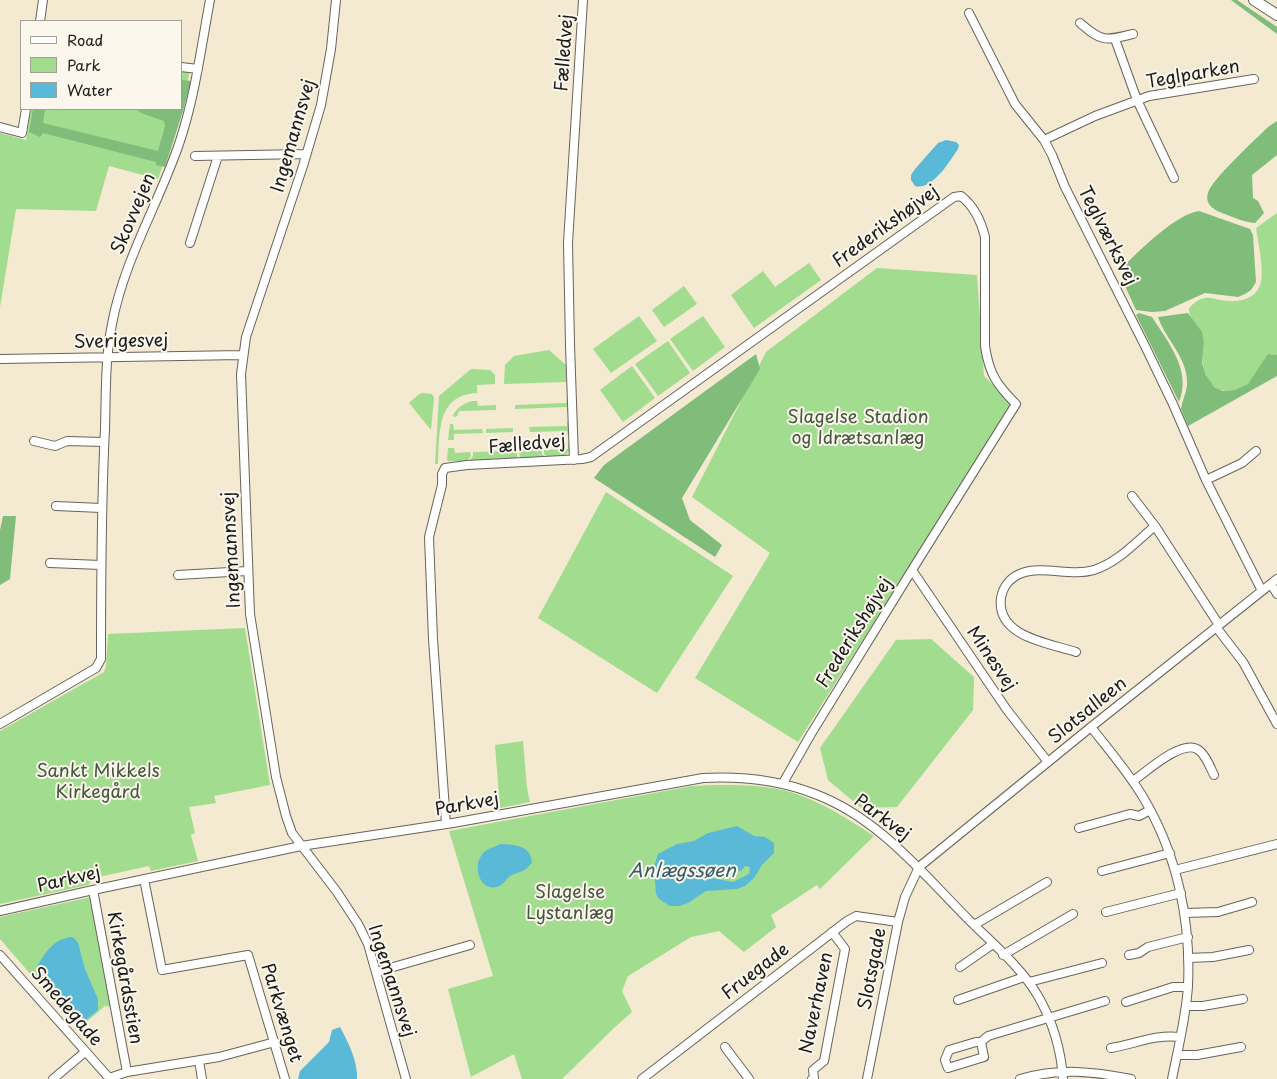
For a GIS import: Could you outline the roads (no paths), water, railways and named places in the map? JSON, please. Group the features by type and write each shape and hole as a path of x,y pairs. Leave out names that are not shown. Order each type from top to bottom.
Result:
{"main road":[{"path":"1254,0 1277,15"}],"street":[{"path":"40,20 44,0"},
{"name":"Skovvejen","path":"0,724 96,668 99,664 104,442 111,325 120,290 179,144 192,102 210,0"},
{"name":"Ingemannsvej","path":"336,0 327,76 306,154 246,337 242,355 240,374 247,572 251,630 276,777 286,816 292,833 337,892 358,924 368,944 406,1079"},
{"name":"Fælledvej","path":"446,824 433,639 429,537 442,484 442,474 445,468 468,465 574,460 568,243 583,0"},
{"name":"Teglværksvej","path":"968,13 1015,104 1044,140 1052,155 1065,186 1172,402 1206,480 1262,591"},
{"path":"1080,23 1095,36 1104,39 1115,39 1133,34"},
{"name":"Teglparken","path":"1115,39 1137,100 1174,178"},
{"path":"182,67 198,69"},
{"name":"Teglparken","path":"1044,140 1096,116 1137,100 1168,92 1254,79"},
{"path":"0,127 22,133 26,110"},
{"path":"195,156 306,154"},
{"path":"190,243 218,156"},
{"name":"Frederikshøjvej","path":"574,460 588,458 600,452 954,197 961,196 976,213 985,237 985,346 987,361 998,385 1016,404 811,734 783,783"},
{"name":"Sverigesvej","path":"0,360 242,355"},
{"path":"34,441 55,446 67,442 104,442"},
{"path":"1206,480 1242,463 1256,451"},
{"path":"1132,496 1155,526 1243,662 1277,724"},
{"path":"56,506 102,508"},
{"path":"1076,652 1019,634 1008,625 1002,614 1000,604 1006,585 1012,578 1030,571 1080,572 1104,567 1155,526"},
{"path":"50,563 101,565"},
{"name":"Minesvej","path":"912,570 1007,710 1048,762"},
{"path":"178,575 247,572"},
{"path":"1274,581 1277,594"},
{"name":"Slotsalleen","path":"919,868 1091,727 1274,581"},
{"path":"1091,727 1132,781 1150,810 1170,853 1181,893 1188,937 1188,987 1172,1079"},
{"path":"1132,781 1173,752 1190,747 1196,748 1201,752 1214,775"},
{"name":"Parkvej","path":"0,912 93,890 301,846 446,824 703,778 758,779 783,783 816,794 851,812 889,840 919,868 1027,980 1049,1017 1060,1053 1063,1075"},
{"path":"1080,828 1130,814 1138,816 1150,810"},
{"path":"1175,870 1277,844"},
{"path":"1102,871 1170,853"},
{"name":"Slotsgade","path":"866,1079 898,922 905,897 919,868"},
{"name":"Parkvænget","path":"144,879 162,970 248,955 285,1079"},
{"path":"974,926 1047,882"},
{"name":"Kirkegårdsstien","path":"93,890 126,1072"},
{"path":"1106,912 1181,893"},
{"path":"1185,913 1218,912 1252,902"},
{"path":"1003,955 1074,914"},
{"name":"Fruegade","path":"642,1079 832,932 856,916 898,922"},
{"name":"Naverhaven","path":"812,1079 814,1078 813,1070 824,1061 845,949 832,932"},
{"path":"1129,955 1148,947 1188,937"},
{"path":"960,967 993,944"},
{"path":"376,972 470,945"},
{"path":"1188,958 1213,958 1249,950"},
{"name":"Smedegade","path":"0,955 109,1078"},
{"path":"958,1000 1027,980 1102,962"},
{"path":"1126,1002 1173,987 1188,987"},
{"path":"1186,1006 1203,1006 1243,999"},
{"path":"982,1042 984,1057 948,1068 945,1060 949,1050 982,1042 988,1036 1105,1001"},
{"path":"1111,1048 1130,1044 1137,1040 1166,1035 1180,1038"},
{"path":"109,1078 126,1072 200,1061 275,1042"},
{"path":"725,1047 749,1079"},
{"path":"1177,1055 1198,1055 1241,1047"},
{"path":"53,1079 85,1052"},
{"path":"200,1061 202,1079"},
{"path":"1020,1079 1046,1073 1063,1075 1091,1072 1131,1079"}],"water":[{"path":"946,140 956,142 959,145 955,154 934,180 928,184 915,186 911,180 911,175 915,169 938,143"},
{"name":"Anlægssøen","path":"737,826 754,836 765,837 774,843 774,853 745,886 737,889 706,891 688,903 680,906 670,906 659,899 656,894 654,867 658,854 677,844 694,841 708,833","holes":["745,866 750,867 749,874 733,882 713,878 710,875 712,871 721,873 730,869 741,871"]},
{"path":"501,844 525,849 531,857 532,863 524,870 510,876 497,887 486,886 478,872 479,861 485,852"},
{"path":"70,937 74,938 78,943 85,969 98,999 98,1010 86,1020 80,1016 37,966 54,944"},
{"path":"340,1027 354,1059 357,1079 298,1079 300,1071 329,1042 332,1030"}],"park label":[{"name":"Slagelse Stadion og Idrætsanlæg","path":"858,428"},
{"name":"Sankt Mikkels Kirkegård","path":"98,782"},
{"name":"Slagelse Lystanlæg","path":"570,903"}]}
